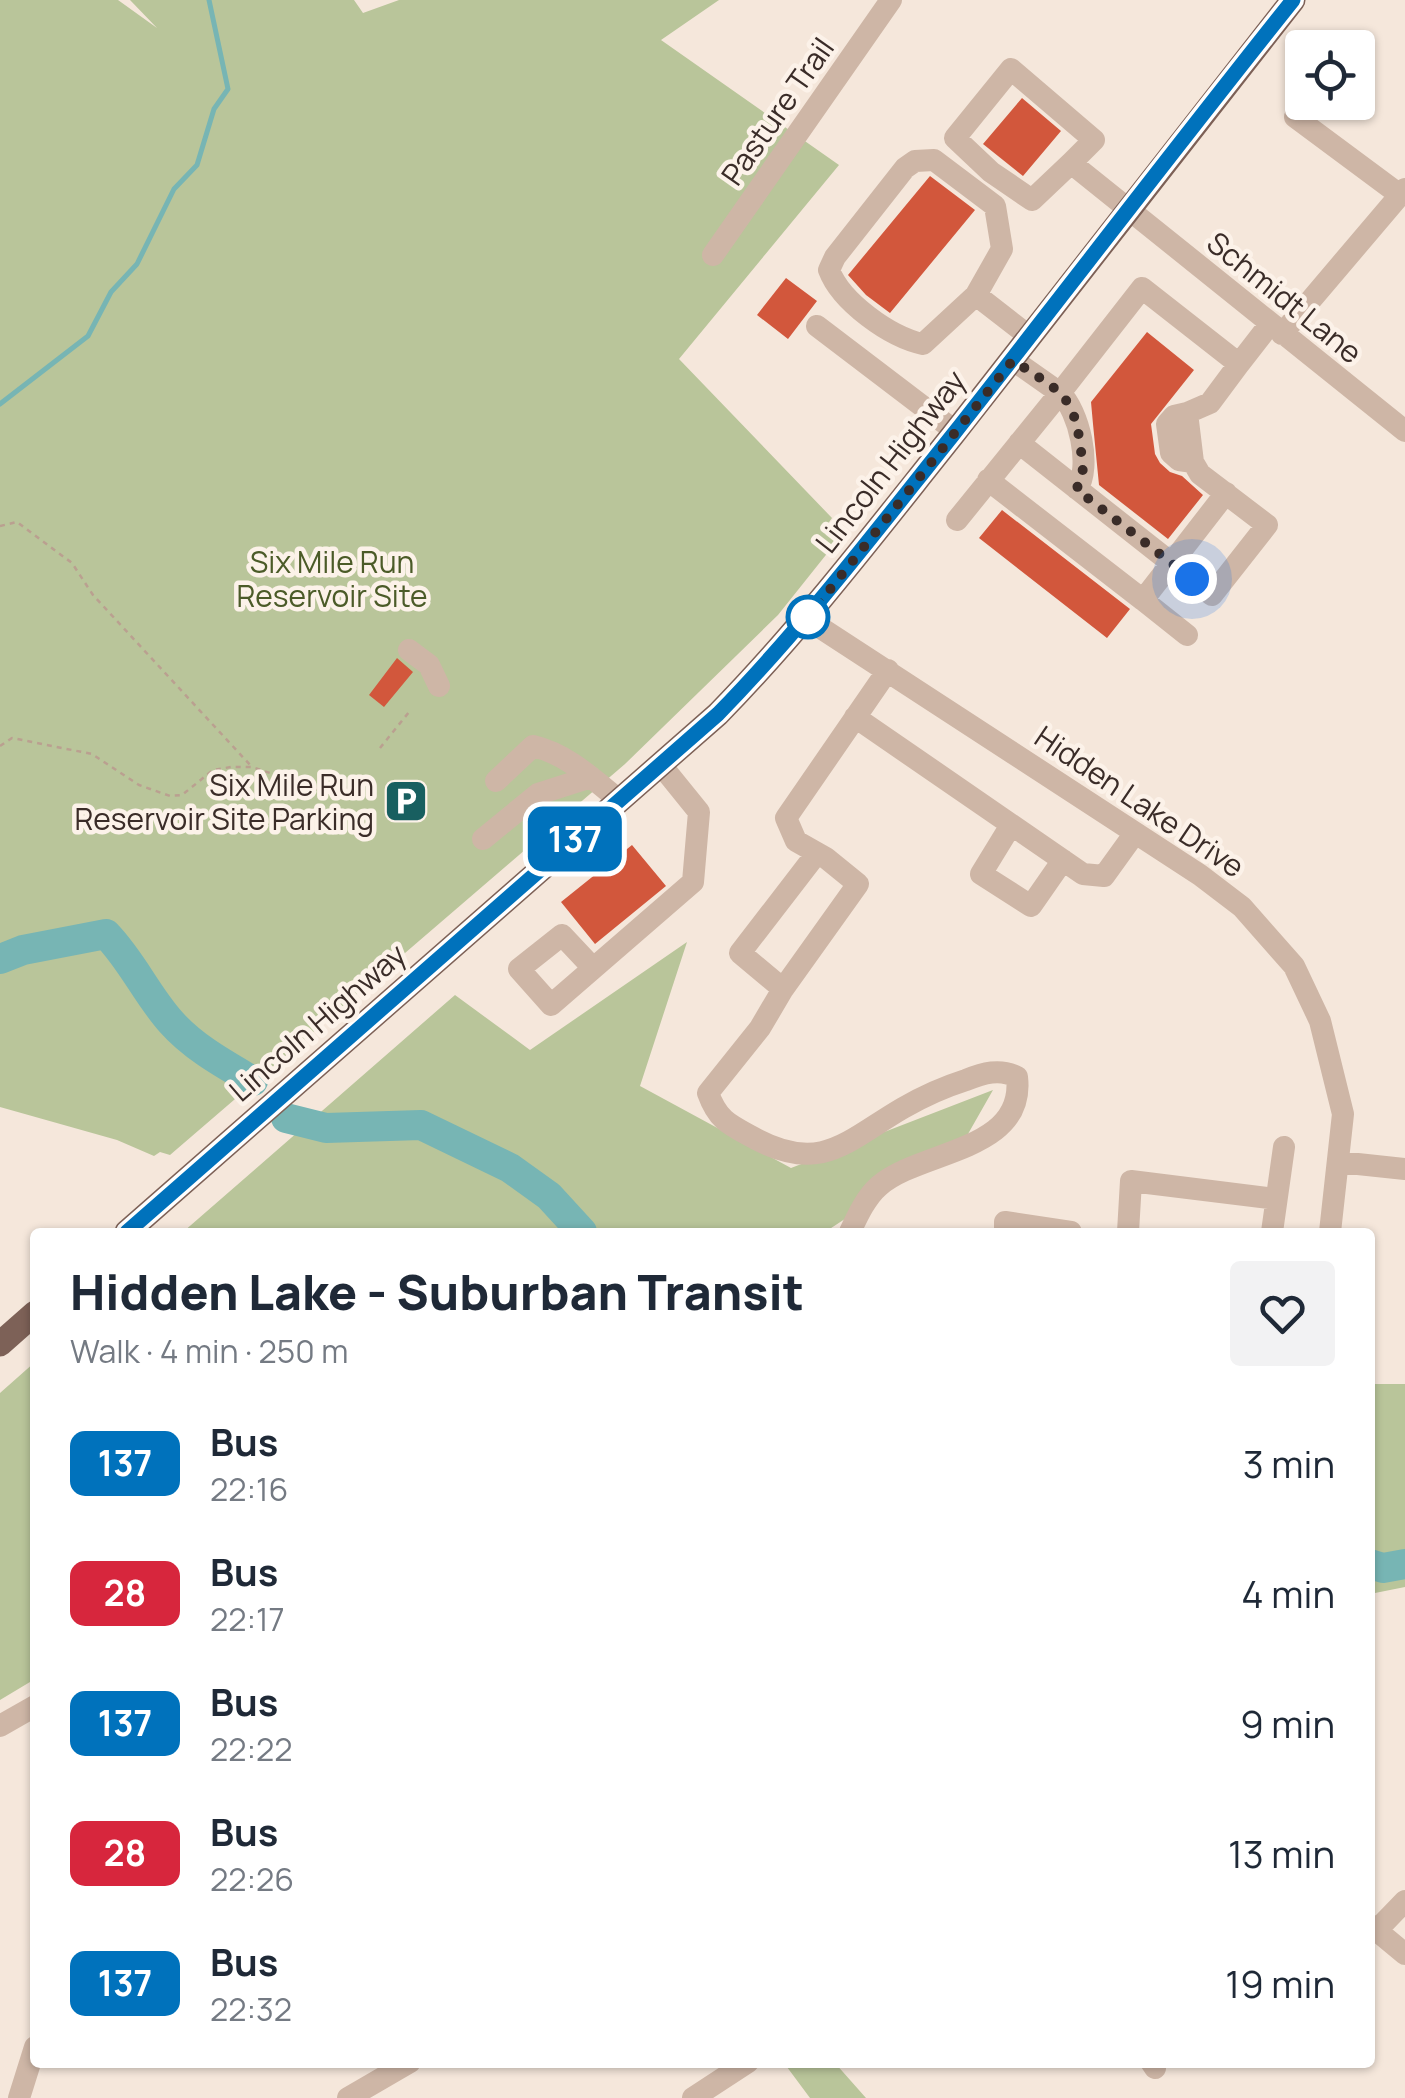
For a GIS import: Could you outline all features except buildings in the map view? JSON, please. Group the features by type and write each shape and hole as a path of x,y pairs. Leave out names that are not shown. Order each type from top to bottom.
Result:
{"main road":[{"name":"Lincoln Highway","path":"132,1228 718,714 807,619 1293,0"},
{"path":"0,1344 30,1317"}],"street":[{"name":"Pasture Trail","path":"713,256 891,0"},
{"path":"1011,69 1094,140 1071,164 1032,200 991,172 955,138 1011,69"},
{"path":"1018,443 1212,595 1267,525 1200,474 1193,462 1187,414 1210,403 1239,364 1403,192 1299,120"},
{"path":"915,160 934,160 994,206 1002,249 976,295 922,344 904,340 841,294 830,270 835,257 915,160"},
{"name":"Schmidt Lane","path":"1071,164 1405,430"},
{"path":"958,520 1142,288 1239,364"},
{"path":"976,295 1030,337"},
{"path":"817,326 955,431"},
{"path":"1013,360 1071,403 1078,426 1083,480 1076,489"},
{"path":"988,480 1187,635"},
{"path":"1144,600 1226,493"},
{"name":"Hidden Lake Drive","path":"807,619 1136,833 1242,907 1294,966 1320,1022 1343,1114 1331,1228"},
{"path":"410,650 429,665 440,686"},
{"path":"852,1228 876,1188 901,1170 956,1151 999,1129 1018,1088 1017,1077 1005,1071 980,1074 902,1109 862,1138 832,1150 806,1154 770,1146 724,1120 716,1114 708,1093 760,1028 858,884 796,841 786,818 888,670"},
{"path":"855,718 1083,874 1104,876 1136,833"},
{"path":"496,782 533,746 546,749 619,800"},
{"path":"594,968 692,882 699,812 661,764"},
{"path":"483,839 538,794 591,778"},
{"path":"1011,825 981,874 1031,906 1062,860"},
{"path":"783,989 740,953 817,853"},
{"path":"1272,1228 1284,1147"},
{"path":"1340,1162 1405,1169"},
{"path":"1128,1228 1131,1181 1276,1199"},
{"path":"1004,1228 1005,1222 1045,1228"},
{"path":"0,1726 30,1709"},
{"path":"1375,1926 1405,1901"},
{"path":"1375,1930 1405,1954"},
{"path":"19,2092 30,2061"},
{"path":"348,2098 397,2068"},
{"path":"693,2098 739,2068"}],"path":[{"path":"0,526 17,522 72,563 93,595 252,767"},
{"path":"380,748 409,712"},
{"path":"0,746 12,738 92,754 139,784 170,796 182,795 212,770 252,767 318,789 357,788"}],"green space":[{"name":"Six Mile Run Reservoir Site","path":"0,0 118,0 157,28 130,0 354,0 363,13 399,0 719,0 661,40 839,165 679,359 832,518 827,525 841,536 778,615 625,764 170,1155 160,1152 154,1156 117,1140 0,1107"},
{"path":"687,942 640,1086 791,1168 993,1090 964,1141 831,1228 188,1228 455,995 530,1050"},
{"path":"30,1366 30,1682 0,1700 0,1393"},
{"path":"1375,1384 1405,1384 1405,1587 1375,1593"},
{"path":"788,2068 839,2068 866,2098 810,2098"}],"waterway":[{"path":"0,404 88,336 111,292 137,264 174,189 197,165 214,109 228,89 209,0"},
{"path":"0,959 23,950 106,934 180,1031 253,1081"},
{"path":"286,1118 326,1128 421,1125 510,1168 549,1196 578,1228"},
{"path":"1375,1566 1405,1564"}],"bus line":[{"name":"137","path":"132,1228 718,714 766,665 1013,360 1293,0"}],"place":[{"name":"Six Mile Run Reservoir Site Parking","path":"406,801"}],"route":[{"path":"808,617 1013,360 1071,403 1083,467 1083,480 1076,489 1192,579"}]}
